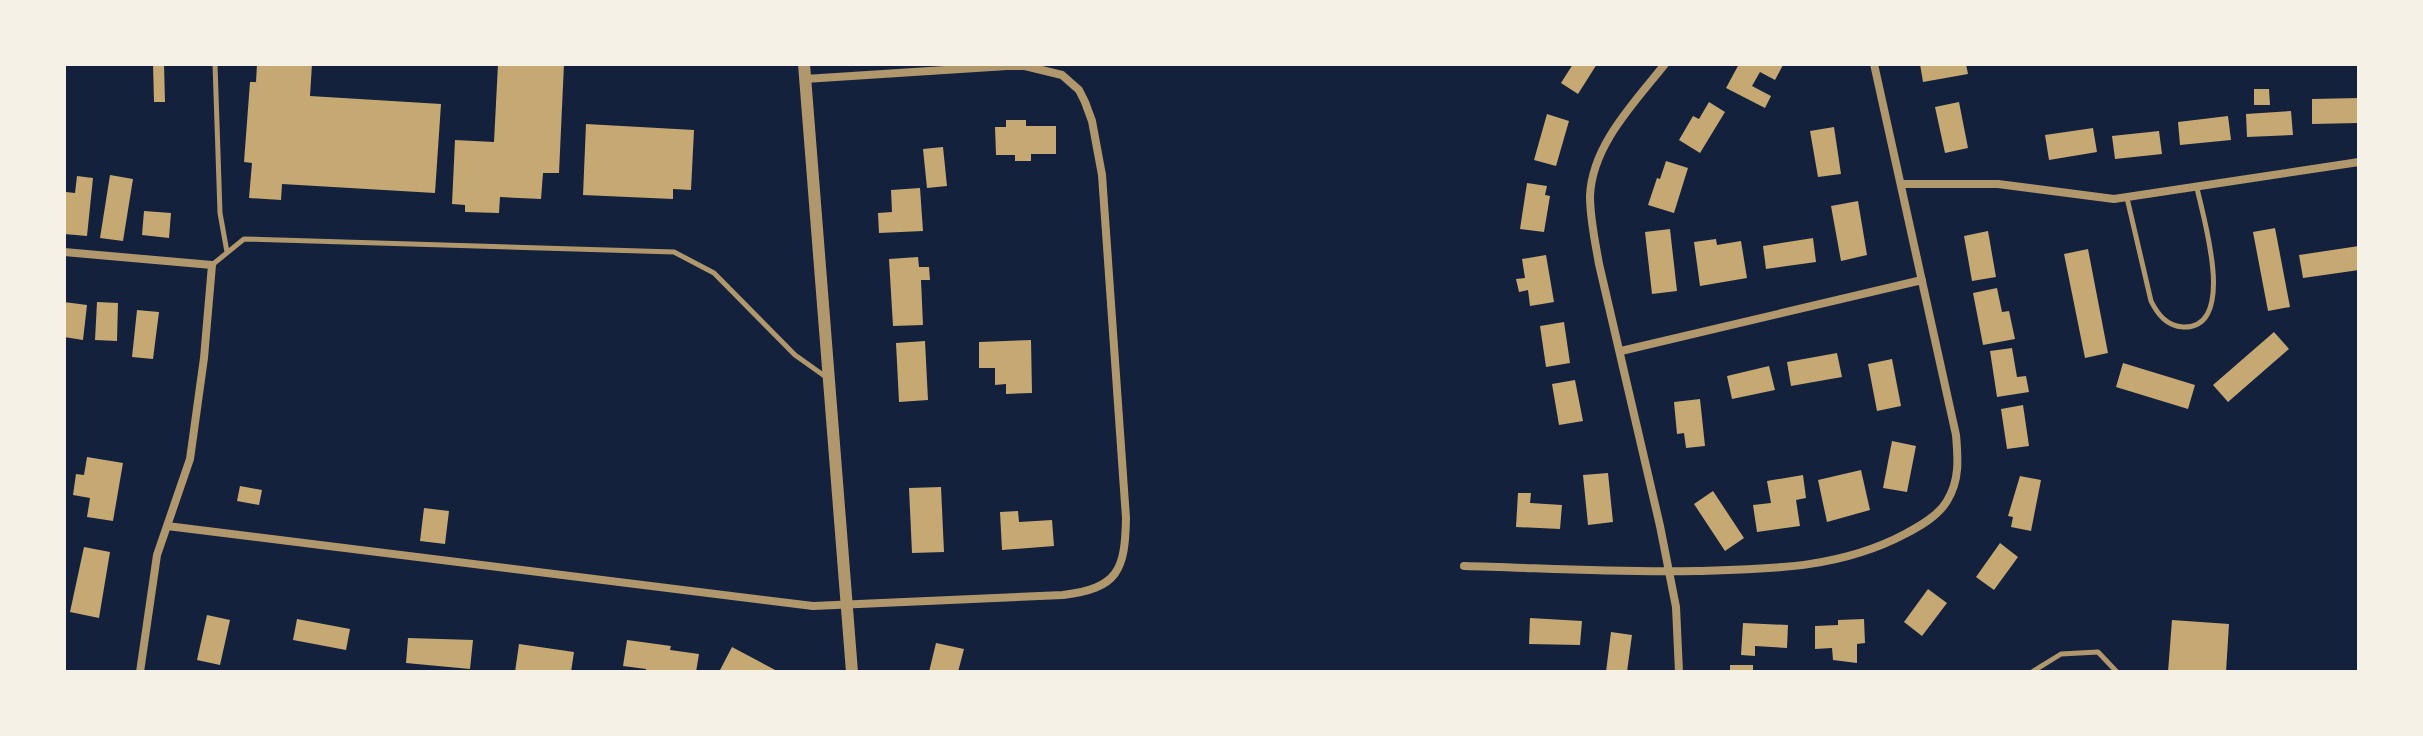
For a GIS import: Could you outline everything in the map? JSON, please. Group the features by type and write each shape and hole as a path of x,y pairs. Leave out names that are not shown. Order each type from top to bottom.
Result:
{"street":[{"path":"804,64 852,672"},
{"path":"1665,64 1614,130 1592,184 1591,223 1676,607 1679,672"},
{"path":"1464,566 1669,572 1750,571 1846,558 1905,534 1946,504 1958,471 1956,435 1874,64"},
{"path":"167,526 813,606 1098,589 1123,559 1126,518 1102,175 1092,121 1079,90 1062,75 1025,66 805,79"},
{"path":"1901,184 1998,184 2091,197 2127,198 2359,162"},
{"path":"64,252 212,265 192,445 157,555 140,672"},
{"path":"1621,351 1922,280"}],"lane":[{"path":"215,64 220,213 227,252"},
{"path":"2127,198 2151,301 2165,321 2191,327 2203,320 2216,290 2197,188"},
{"path":"212,265 244,239 674,252 714,273 795,355 830,380"},
{"path":"2032,672 2061,654 2098,652 2117,672"}],"building":[{"path":"153,64 164,64 165,102 154,102"},
{"path":"257,64 312,64 310,96 441,104 435,193 282,184 281,200 249,198 252,163 244,162 250,82 256,82"},
{"path":"498,64 564,64 559,173 543,173 541,199 500,197 499,213 465,212 465,205 452,204 455,140 494,142"},
{"path":"1573,64 1597,64 1578,94 1561,83"},
{"path":"1739,64 1783,65 1775,80 1760,72 1752,86 1771,96 1765,108 1726,88"},
{"path":"1920,64 1966,64 1968,74 1923,82"},
{"path":"2254,89 2269,89 2270,105 2254,105"},
{"path":"2359,98 2359,123 2312,124 2312,99"},
{"path":"1709,102 1725,112 1700,153 1679,140 1693,116 1699,119"},
{"path":"1959,102 1968,148 1945,153 1935,107"},
{"path":"2291,111 2293,135 2247,137 2246,114"},
{"path":"1547,114 1569,121 1556,166 1534,160"},
{"path":"2228,116 2231,140 2180,145 2178,122"},
{"path":"1006,120 1026,120 1026,126 1056,126 1056,154 1031,154 1031,161 1015,161 1015,155 996,155 995,127 1006,127"},
{"path":"586,124 694,130 691,190 673,189 673,199 583,195"},
{"path":"1834,127 1841,174 1818,177 1810,131"},
{"path":"2093,128 2097,152 2049,160 2045,135"},
{"path":"2159,131 2162,154 2115,159 2112,136"},
{"path":"943,147 947,186 927,188 923,149"},
{"path":"1666,161 1688,168 1674,213 1648,205"},
{"path":"110,175 133,179 123,241 100,238"},
{"path":"77,176 93,178 87,236 64,234 66,192 75,193"},
{"path":"1527,183 1547,186 1545,195 1550,196 1544,232 1520,229"},
{"path":"920,188 923,231 879,233 878,213 892,212 891,190"},
{"path":"1858,201 1867,255 1841,261 1831,206"},
{"path":"144,211 171,213 169,238 142,235"},
{"path":"2275,228 2290,307 2268,311 2253,232"},
{"path":"1670,229 1677,291 1652,294 1645,232"},
{"path":"1988,231 1996,277 1972,281 1964,236"},
{"path":"1813,238 1816,262 1766,269 1763,246"},
{"path":"1716,239 1717,245 1741,241 1747,278 1700,286 1694,242"},
{"path":"2359,246 2359,270 2303,278 2299,255"},
{"path":"2088,249 2108,353 2085,358 2064,254"},
{"path":"1546,255 1554,302 1530,306 1528,290 1519,292 1516,279 1525,278 1522,259"},
{"path":"918,257 919,267 929,267 930,280 921,280 923,325 893,326 889,259"},
{"path":"1997,288 2002,312 2009,311 2015,339 1983,345 1973,293"},
{"path":"64,302 87,305 83,340 64,337"},
{"path":"97,302 118,303 117,341 95,340"},
{"path":"137,310 159,312 153,359 132,357"},
{"path":"1564,322 1570,363 1546,367 1540,326"},
{"path":"2274,332 2289,349 2228,402 2213,385"},
{"path":"1031,340 1032,393 1006,394 1006,384 995,385 995,368 979,368 979,342"},
{"path":"925,341 928,400 899,402 896,343"},
{"path":"2012,348 2017,377 2026,376 2029,392 1997,397 1990,351"},
{"path":"1837,353 1842,377 1791,386 1787,362"},
{"path":"1892,359 1901,406 1877,411 1868,364"},
{"path":"2123,363 2195,385 2188,409 2116,387"},
{"path":"1769,366 1775,390 1732,399 1727,376"},
{"path":"1575,380 1583,421 1559,425 1552,384"},
{"path":"1700,399 1705,446 1686,448 1684,433 1677,434 1674,402"},
{"path":"2023,405 2029,446 2007,449 2001,409"},
{"path":"1892,441 1916,446 1907,492 1883,488"},
{"path":"87,457 123,463 113,521 87,517 90,498 73,495 76,474 84,475"},
{"path":"1861,470 1870,510 1827,522 1818,480"},
{"path":"1608,473 1613,522 1588,525 1583,475"},
{"path":"1803,475 1806,498 1796,500 1800,526 1757,532 1753,505 1771,503 1767,481"},
{"path":"2020,476 2041,480 2031,531 2011,527 2013,517 2008,516"},
{"path":"240,486 262,490 259,505 237,501"},
{"path":"941,487 944,552 912,553 909,488"},
{"path":"1713,491 1744,538 1725,551 1694,504"},
{"path":"1518,493 1531,493 1530,503 1562,505 1560,529 1516,527"},
{"path":"424,508 449,511 445,544 420,541"},
{"path":"1018,511 1019,522 1052,520 1054,546 1002,550 1000,512"},
{"path":"2000,543 2018,557 1994,590 1976,577"},
{"path":"84,547 110,552 99,618 70,612"},
{"path":"1928,589 1947,603 1922,636 1904,622"},
{"path":"207,615 230,620 220,665 197,660"},
{"path":"1530,618 1582,621 1580,645 1529,644"},
{"path":"297,619 350,629 346,650 293,640"},
{"path":"1864,619 1865,643 1857,644 1857,663 1833,660 1832,648 1815,649 1815,626 1838,625 1838,620"},
{"path":"2172,620 2229,624 2226,672 2168,672"},
{"path":"1743,623 1788,625 1787,648 1755,646 1755,656 1741,655"},
{"path":"1611,632 1632,635 1627,672 1606,672"},
{"path":"408,638 473,640 470,669 406,663"},
{"path":"627,640 671,646 670,650 699,654 696,672 646,672 646,669 623,666"},
{"path":"936,643 964,649 958,672 929,672"},
{"path":"519,644 574,652 571,672 515,672"},
{"path":"732,647 779,672 719,672"},
{"path":"1730,665 1753,665 1753,672 1730,672"}]}
